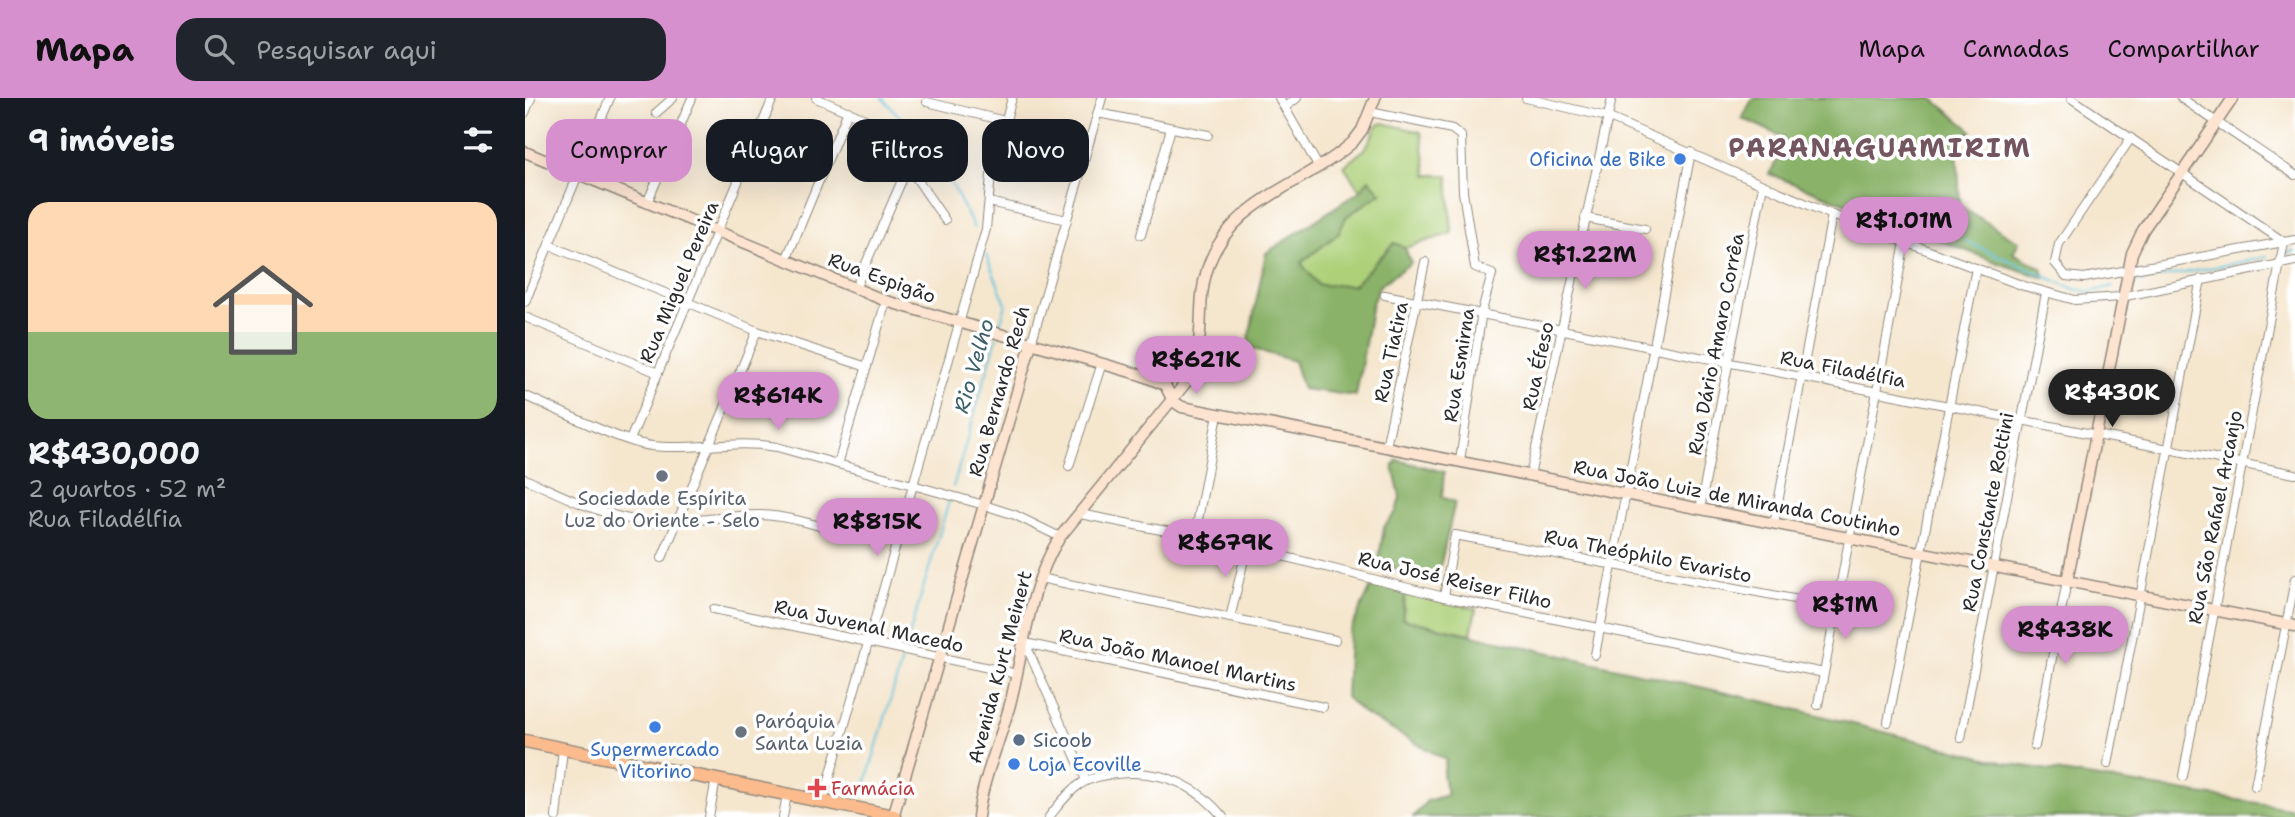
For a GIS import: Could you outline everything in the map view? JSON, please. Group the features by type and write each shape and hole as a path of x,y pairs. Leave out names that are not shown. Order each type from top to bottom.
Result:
{"main road":[{"path":"525,741 896,817"}],"street":[{"path":"525,113 531,98"},
{"path":"601,119 610,98"},
{"path":"656,113 673,98"},
{"path":"647,203 692,98"},
{"name":"Rua Miguel Pereira","path":"630,440 773,98"},
{"path":"816,98 865,119"},
{"path":"1006,119 1012,98"},
{"name":"Rua Bernardo Rech","path":"896,817 1102,98"},
{"path":"1279,98 1318,166"},
{"path":"1285,107 1297,98"},
{"path":"1173,401 1165,384 1180,383 1191,374 1201,345 1204,283 1216,251 1249,209 1353,142 1375,98"},
{"path":"1532,98 1607,117 1832,215 2046,293 2085,301 2121,297 2295,261"},
{"name":"Rua Éfeso","path":"1530,476 1612,98"},
{"path":"2071,98 2284,242"},
{"path":"2181,98 2295,175"},
{"path":"2035,746 2126,271 2139,237 2233,98"},
{"path":"927,102 997,119"},
{"path":"786,260 848,111"},
{"name":"Rua Esmirna","path":"1370,111 1452,129 1461,136 1462,192 1475,267 1492,274 1482,311 1459,461"},
{"path":"1098,113 1208,135"},
{"path":"1141,235 1171,128"},
{"path":"2131,138 2059,244 2055,257 2057,268 2066,276 2077,279 2295,240"},
{"name":"Rua Espigão","path":"525,152 546,161"},
{"path":"1595,655 1691,152"},
{"path":"525,302 575,182"},
{"name":"Rua Espigão","path":"597,182 886,301 1102,363 1165,384"},
{"path":"855,289 901,182"},
{"path":"919,182 946,220"},
{"path":"823,801 986,229 990,182"},
{"name":"Rua Dário Amaro Corrêa","path":"1700,509 1763,186"},
{"path":"989,202 1067,220"},
{"path":"1775,524 1832,215"},
{"path":"1585,218 1645,229"},
{"path":"1818,705 1905,242"},
{"name":"Rua São Rafael Arcanjo","path":"2183,776 2284,242"},
{"path":"549,245 757,331 867,367"},
{"name":"Rua Tiatira","path":"1387,447 1425,262"},
{"path":"1888,722 1976,268"},
{"path":"2109,764 2201,279"},
{"name":"Rua Constante Rottini","path":"1961,738 2046,293"},
{"name":"Rua Filadélfia","path":"1385,295 1482,311 2295,474"},
{"path":"838,464 886,301"},
{"path":"525,317 658,373"},
{"path":"662,558 757,331"},
{"path":"1069,466 1102,363"},
{"name":"Avenida Kurt Meinert","path":"978,817 1040,578 1060,537 1173,401 1191,374"},
{"path":"525,396 630,440 654,446 765,444 984,505 1015,515 1060,537"},
{"name":"Rua João Luiz de Miranda Coutinho","path":"1173,401 1182,407 2291,625"},
{"path":"1195,535 1218,414"},
{"path":"525,479 617,516 645,522 770,516 844,533"},
{"name":"Rua José Reiser Filho","path":"1080,514 1195,535 1444,597 1824,673"},
{"name":"Rua Theóphilo Evaristo","path":"1444,597 1455,535 1836,607"},
{"path":"1230,618 1247,547"},
{"path":"1040,578 1335,640"},
{"path":"2255,786 2291,625 2295,579"},
{"name":"Rua Juvenal Macedo","path":"714,609 1017,674"},
{"path":"1025,643 1086,780"},
{"name":"Rua João Manoel Martins","path":"1025,643 1323,707"},
{"path":"556,817 563,748"},
{"path":"1049,817 1076,786 1086,780 1123,773 1160,774 1197,792 1223,817"},
{"path":"709,817 716,779"},
{"path":"783,817 787,794"}],"green space":[{"path":"1753,98 1932,98 1972,131 1957,144 1960,206 2019,242 2013,253 2042,268 2045,278 2001,264 1769,174 1786,146 1783,137 1742,118"},
{"path":"1383,123 1421,132 1427,175 1448,175 1452,233 1405,248 1394,243 1354,285 1318,285 1301,263 1338,233 1346,217 1381,193 1360,191 1344,166 1365,149 1378,125"},
{"path":"1369,179 1381,193 1346,217 1339,233 1301,263 1318,285 1354,285 1394,243 1405,248 1411,263 1380,285 1372,303 1356,396 1303,389 1294,361 1247,347 1266,253 1360,191"},
{"path":"1397,460 1444,472 1442,497 1455,502 1437,580 1378,564 1384,527 1396,512 1400,497 1393,467"},
{"path":"1381,584 1406,591 1402,619 1775,704 2005,763 2295,809 2295,817 1413,817 1427,801 1447,795 1443,775 1446,760 1364,714 1346,697 1349,633 1371,587"},
{"path":"1406,591 1476,609 1471,634 1402,619"}],"waterway":[{"name":"Rio Velho","path":"882,98 937,155 974,228"},
{"path":"1965,241 2074,289 2091,292 2113,286"},
{"path":"2287,253 2295,251"},
{"name":"Rio Velho","path":"986,255 1006,304 999,328"},
{"path":"2136,282 2267,257"},
{"name":"Rio Velho","path":"953,487 997,337"},
{"name":"Rio Velho","path":"907,643 949,501"},
{"name":"Rio Velho","path":"864,789 903,657"}],"place":[{"name":"Oficina de Bike","path":"1680,159"},
{"name":"Sociedade Espírita Luz do Oriente - Selo","path":"662,476"},
{"name":"Supermercado Vitorino","path":"655,727"},
{"name":"Paróquia Santa Luzia","path":"741,732"},
{"name":"Sicoob","path":"1019,740"},
{"name":"Loja Ecoville","path":"1014,764"},
{"name":"Farmácia","path":"817,788"}],"district":[{"name":"PARANAGUAMIRIM","path":"1880,147"}]}
